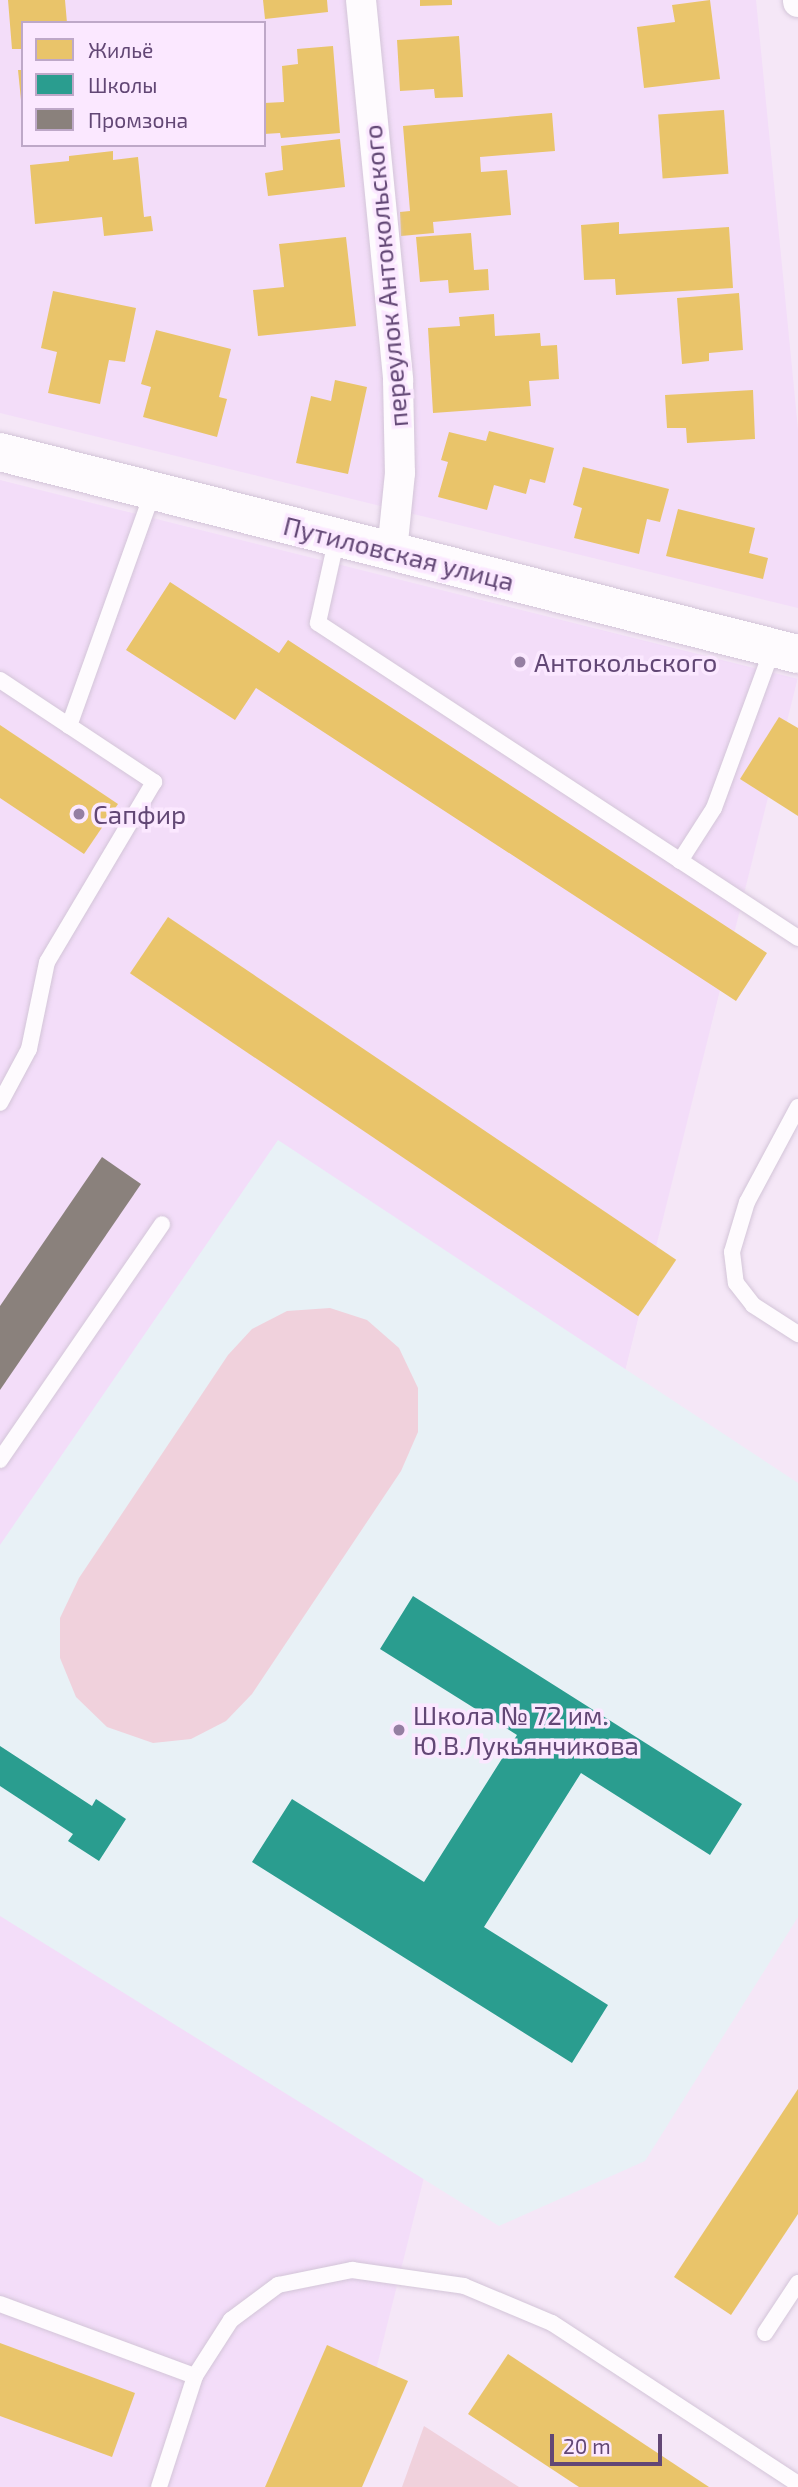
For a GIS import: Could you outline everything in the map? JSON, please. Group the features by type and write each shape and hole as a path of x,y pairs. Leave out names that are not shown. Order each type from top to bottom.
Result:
{"street":[{"name":"переулок Антокольского","path":"360,0 398,380 400,473 393,552"},
{"name":"Путиловская улица","path":"0,452 785,651"}],"lane":[{"path":"69,726 153,492"},
{"path":"337,537 318,623 798,939"},
{"path":"680,861 714,808 785,651"},
{"path":"0,680 154,782 47,962 29,1049 0,1103"},
{"path":"798,1107 747,1202 732,1252 736,1283 753,1305 798,1334"},
{"path":"0,1460 162,1224"},
{"path":"159,2487 195,2375 231,2320 278,2285 352,2270 464,2286 552,2323 798,2484"},
{"path":"765,2333 798,2283"},
{"path":"0,2304 195,2375"}],"shaded area":[{"path":"0,0 756,0 798,429 798,608 0,413"},
{"path":"0,480 798,679 347,2487 0,2487"},
{"name":"Школа № 72 им. Ю.В.Лукьянчикова","path":"278,1140 798,1483 798,1917 645,2161 499,2226 0,1916 0,1545"},
{"path":"330,1308 367,1320 399,1348 418,1388 418,1432 401,1471 252,1694 226,1721 191,1739 153,1743 107,1727 76,1697 60,1658 60,1618 79,1578 228,1355 252,1329 287,1311"},
{"path":"424,2426 519,2487 402,2487"}],"building: Жильё":[{"path":"8,0 65,0 67,21 21,21 21,49 12,49"},
{"path":"263,0 327,0 328,12 265,19"},
{"path":"420,0 452,0 452,5 420,6"},
{"path":"710,0 720,79 644,88 637,27 675,22 672,5"},
{"path":"459,36 463,97 435,98 434,89 400,91 397,40"},
{"path":"333,46 340,133 281,138 280,133 266,134 266,103 284,102 282,66 298,64 297,49"},
{"path":"18,70 21,70 21,100"},
{"path":"724,110 728,174 663,178 658,115"},
{"path":"552,113 555,151 480,157 481,172 507,170 511,215 433,222 434,233 401,236 400,212 410,211 403,126"},
{"path":"340,139 345,187 268,196 265,173 283,170 281,146"},
{"path":"113,151 113,160 138,157 144,217 151,216 153,231 104,236 102,217 35,224 30,165 69,161 69,156"},
{"path":"619,222 619,234 729,227 733,288 616,295 615,279 584,280 581,225"},
{"path":"471,233 474,270 488,269 489,290 449,293 448,280 420,282 416,237"},
{"path":"346,237 356,326 258,336 253,290 284,287 279,244"},
{"path":"53,291 136,308 125,362 109,360 100,404 48,393 57,352 41,348"},
{"path":"739,293 743,350 709,353 709,361 682,364 677,298"},
{"path":"494,314 495,336 540,333 541,346 557,345 559,379 529,381 531,406 433,413 428,328 460,326 459,317"},
{"path":"156,330 231,349 219,397 227,399 217,437 143,417 151,387 141,384"},
{"path":"335,380 367,387 348,474 296,463 311,396 331,401"},
{"path":"753,390 755,439 687,443 686,428 667,428 665,395"},
{"path":"489,431 554,448 545,483 530,479 526,494 494,485 487,510 438,497 448,462 441,460 449,432 486,441"},
{"path":"583,467 669,489 660,522 647,519 639,554 574,538 582,508 573,505"},
{"path":"678,509 755,528 749,553 768,558 763,579 666,556"},
{"path":"170,582 279,653 288,640 767,953 736,1001 256,688 235,720 126,650"},
{"path":"779,717 798,728 798,816 740,779"},
{"path":"0,725 118,804 84,854 0,798"},
{"path":"168,917 676,1260 638,1316 130,973"},
{"path":"798,2089 798,2214 731,2315 674,2277"},
{"path":"0,2343 135,2393 112,2457 0,2416"},
{"path":"327,2345 408,2381 362,2487 265,2487"},
{"path":"508,2354 709,2487 579,2487 468,2414"}],"building: Школы":[{"path":"413,1596 742,1804 710,1855 581,1773 484,1927 608,2005 572,2063 252,1862 292,1799 424,1882 517,1735 380,1649"},
{"path":"0,1746 92,1806 96,1799 126,1819 99,1861 68,1841 73,1834 0,1786"}],"building: Промзона":[{"path":"102,1157 141,1184 0,1390 0,1306"}],"place":[{"name":"Антокольского","path":"520,662"},
{"name":"Сапфир","path":"79,814"},
{"name":"Школа № 72 им. Ю.В.Лукьянчикова","path":"399,1730"}]}
